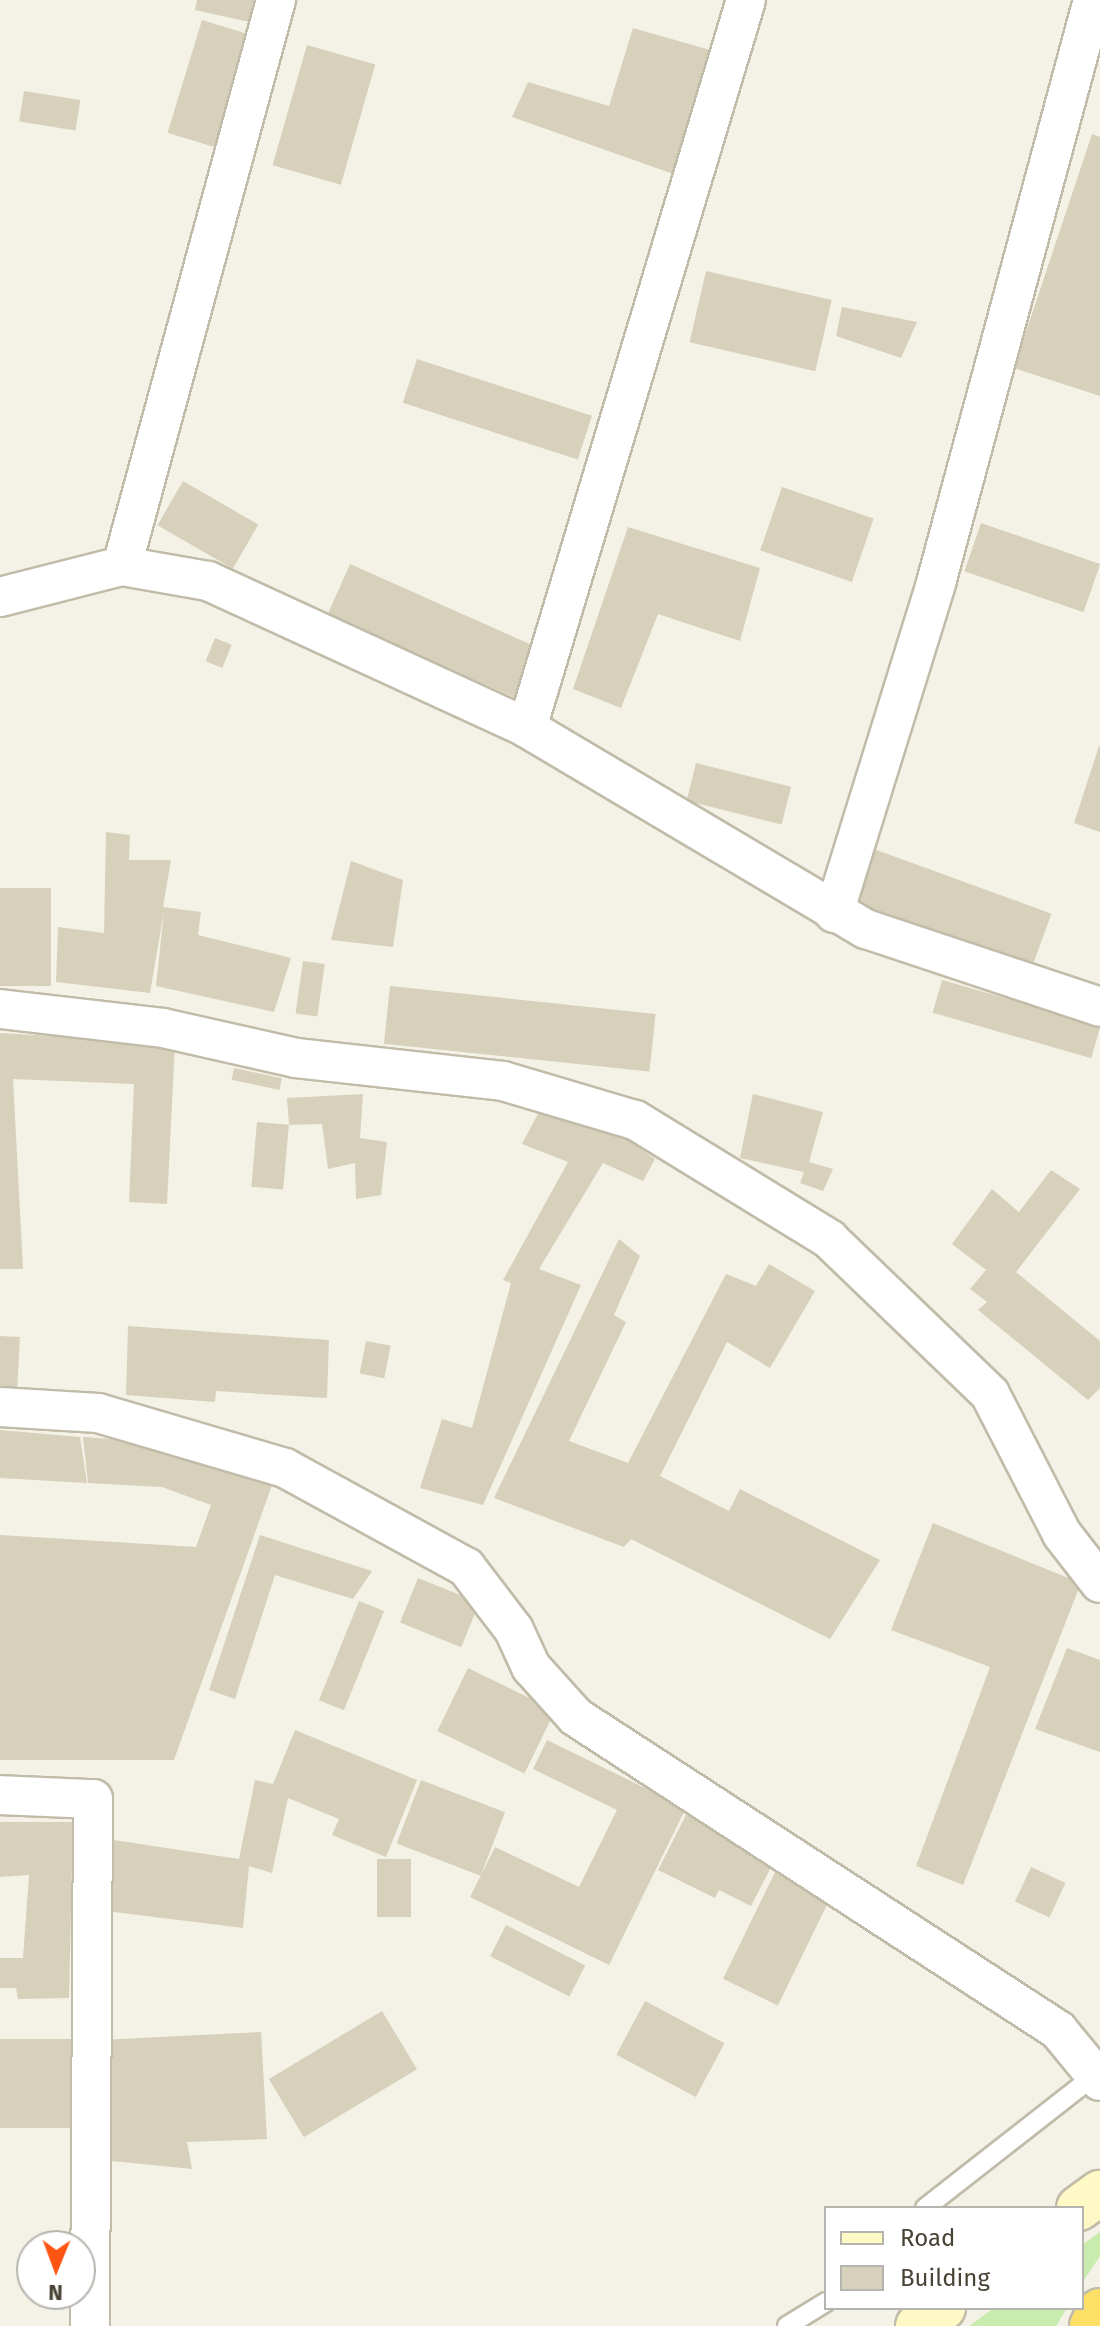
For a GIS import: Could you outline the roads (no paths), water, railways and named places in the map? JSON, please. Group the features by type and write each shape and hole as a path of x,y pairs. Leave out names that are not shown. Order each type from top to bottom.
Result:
{"highway":[{"path":"1092,2326 1100,2311"}],"main road":[{"path":"1082,2206 1100,2193"},
{"path":"918,2326 940,2310"}],"street":[{"path":"122,566 276,0"},
{"path":"527,728 746,0"},
{"path":"834,913 936,583 1093,0"},
{"path":"0,597 122,566 208,581 295,615 527,728 834,913 961,966 1100,1007"},
{"path":"0,1009 163,1028 296,1058 503,1081 635,1120 829,1239 990,1394 1062,1534 1100,1583"},
{"path":"0,1407 98,1413 285,1468 466,1567 514,1630 531,1667 576,1717 1058,2030 1097,2079"},
{"path":"0,1795 93,1799 90,2326"}],"lane":[{"path":"928,2206 1097,2079"},
{"path":"787,2326 824,2303"}]}
